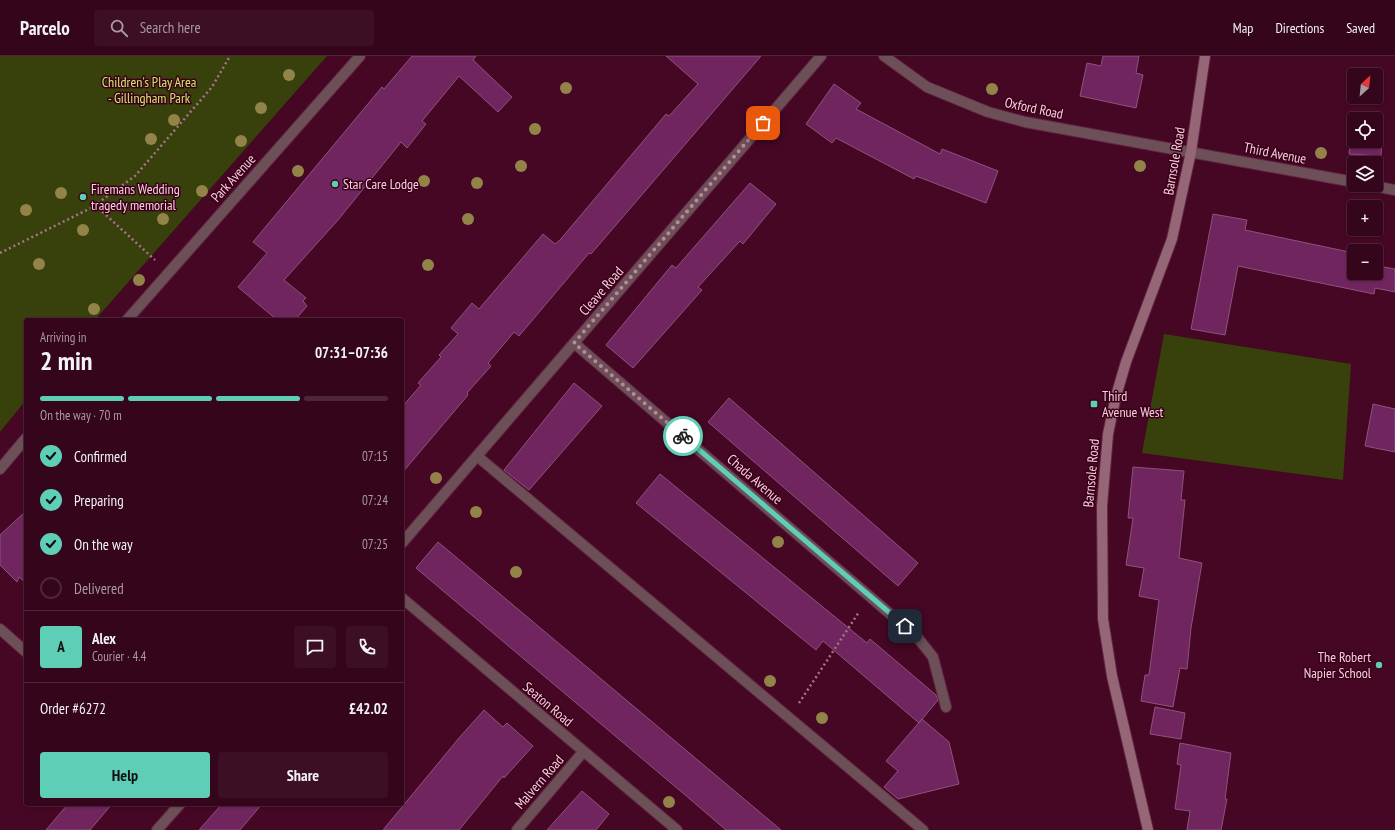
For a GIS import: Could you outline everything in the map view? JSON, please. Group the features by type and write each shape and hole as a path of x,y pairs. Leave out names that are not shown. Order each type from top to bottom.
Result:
{"street":[{"name":"Park Avenue","path":"129,318 360,56"},
{"name":"Cleave Road","path":"404,541 821,56"},
{"name":"Oxford Road","path":"884,56 927,86 988,112 1025,122 1191,152"},
{"name":"Barnsole Road","path":"1148,830 1112,676 1104,619 1102,506 1108,434 1116,396 1126,362 1172,239 1191,152 1205,56"},
{"name":"Third Avenue","path":"1191,152 1347,181"},
{"path":"1383,188 1395,190"},
{"name":"Chada Avenue","path":"574,343 917,637 933,657 946,707"},
{"path":"0,469 24,440"},
{"path":"477,456 923,830"},
{"name":"Seaton Road","path":"404,600 677,830"},
{"path":"0,629 24,650"},
{"name":"Malvern Road","path":"517,830 583,752"},
{"path":"157,830 178,806"}],"path":[{"path":"0,253 95,205 135,176 212,88 230,56"},
{"path":"95,205 168,273"},
{"path":"789,718 870,596"}],"green space":[{"name":"Children's Play Area - Gillingham Park","path":"0,56 327,56 97,318 24,318 24,402 0,432"},
{"path":"1164,334 1351,364 1343,480 1142,453"}],"building":[{"path":"412,56 476,56 473,60 512,97 498,112 459,76 422,121 426,124 407,148 401,142 338,220 284,280 306,298 303,301 307,306 297,318 275,318 238,287 267,253 253,242 382,87 384,89"},
{"path":"666,56 761,56 591,254 589,253 519,336 514,332 488,363 491,366 467,393 468,395 404,471 404,405 421,385 418,383 441,357 439,355 458,334 451,328 472,303 479,309 543,234 555,244 560,240 666,114 669,116 698,84"},
{"path":"1103,56 1139,56 1136,73 1143,75 1136,108 1080,96 1087,63 1101,66"},
{"path":"834,84 861,103 856,109 940,154 942,149 998,171 986,203 916,176 914,179 836,138 832,143 806,124"},
{"path":"1350,148 1381,148 1381,156 1349,154"},
{"path":"750,183 776,204 743,244 740,241 698,287 702,290 633,368 606,345 672,265 676,268"},
{"path":"1213,214 1247,220 1245,230 1347,252 1347,280 1383,280 1383,267 1395,269 1395,292 1375,288 1374,294 1238,266 1225,335 1191,329"},
{"path":"574,383 602,406 529,490 504,470"},
{"path":"729,398 918,563 898,586 708,422"},
{"path":"1373,404 1395,409 1395,452 1365,446"},
{"path":"1133,467 1184,471 1181,500 1185,500 1179,558 1202,563 1191,628 1187,669 1180,668 1173,707 1141,701 1145,675 1149,675 1159,600 1139,596 1144,568 1126,565 1133,518 1128,518"},
{"path":"660,474 867,643 870,639 936,695 938,700 919,723 823,641 816,650 636,503"},
{"path":"24,513 24,581 19,577 17,582 0,565 0,535"},
{"path":"438,542 781,830 726,830 416,568"},
{"path":"1155,707 1185,713 1181,739 1150,734"},
{"path":"484,710 503,727 507,723 533,746 504,778 503,776 459,830 383,830 404,806 459,738"},
{"path":"922,719 949,742 959,784 898,799 884,787 898,771 886,761"},
{"path":"1180,743 1231,753 1225,799 1227,799 1221,830 1187,830 1190,811 1175,809 1181,765 1177,764"},
{"path":"582,791 609,814 596,830 547,830"},
{"path":"66,806 110,806 90,830 46,830"},
{"path":"220,806 260,806 240,830 199,830"}],"way so far":[{"path":"683,436 574,343 763,123"}],"place":[{"name":"Star Care Lodge","path":"335,184"},
{"name":"Firemans Wedding tragedy memorial","path":"83,197"},
{"name":"Third Avenue West","path":"1094,404"},
{"name":"The Robert Napier School","path":"1379,665"}],"route":[{"path":"683,436 905,626"}]}
